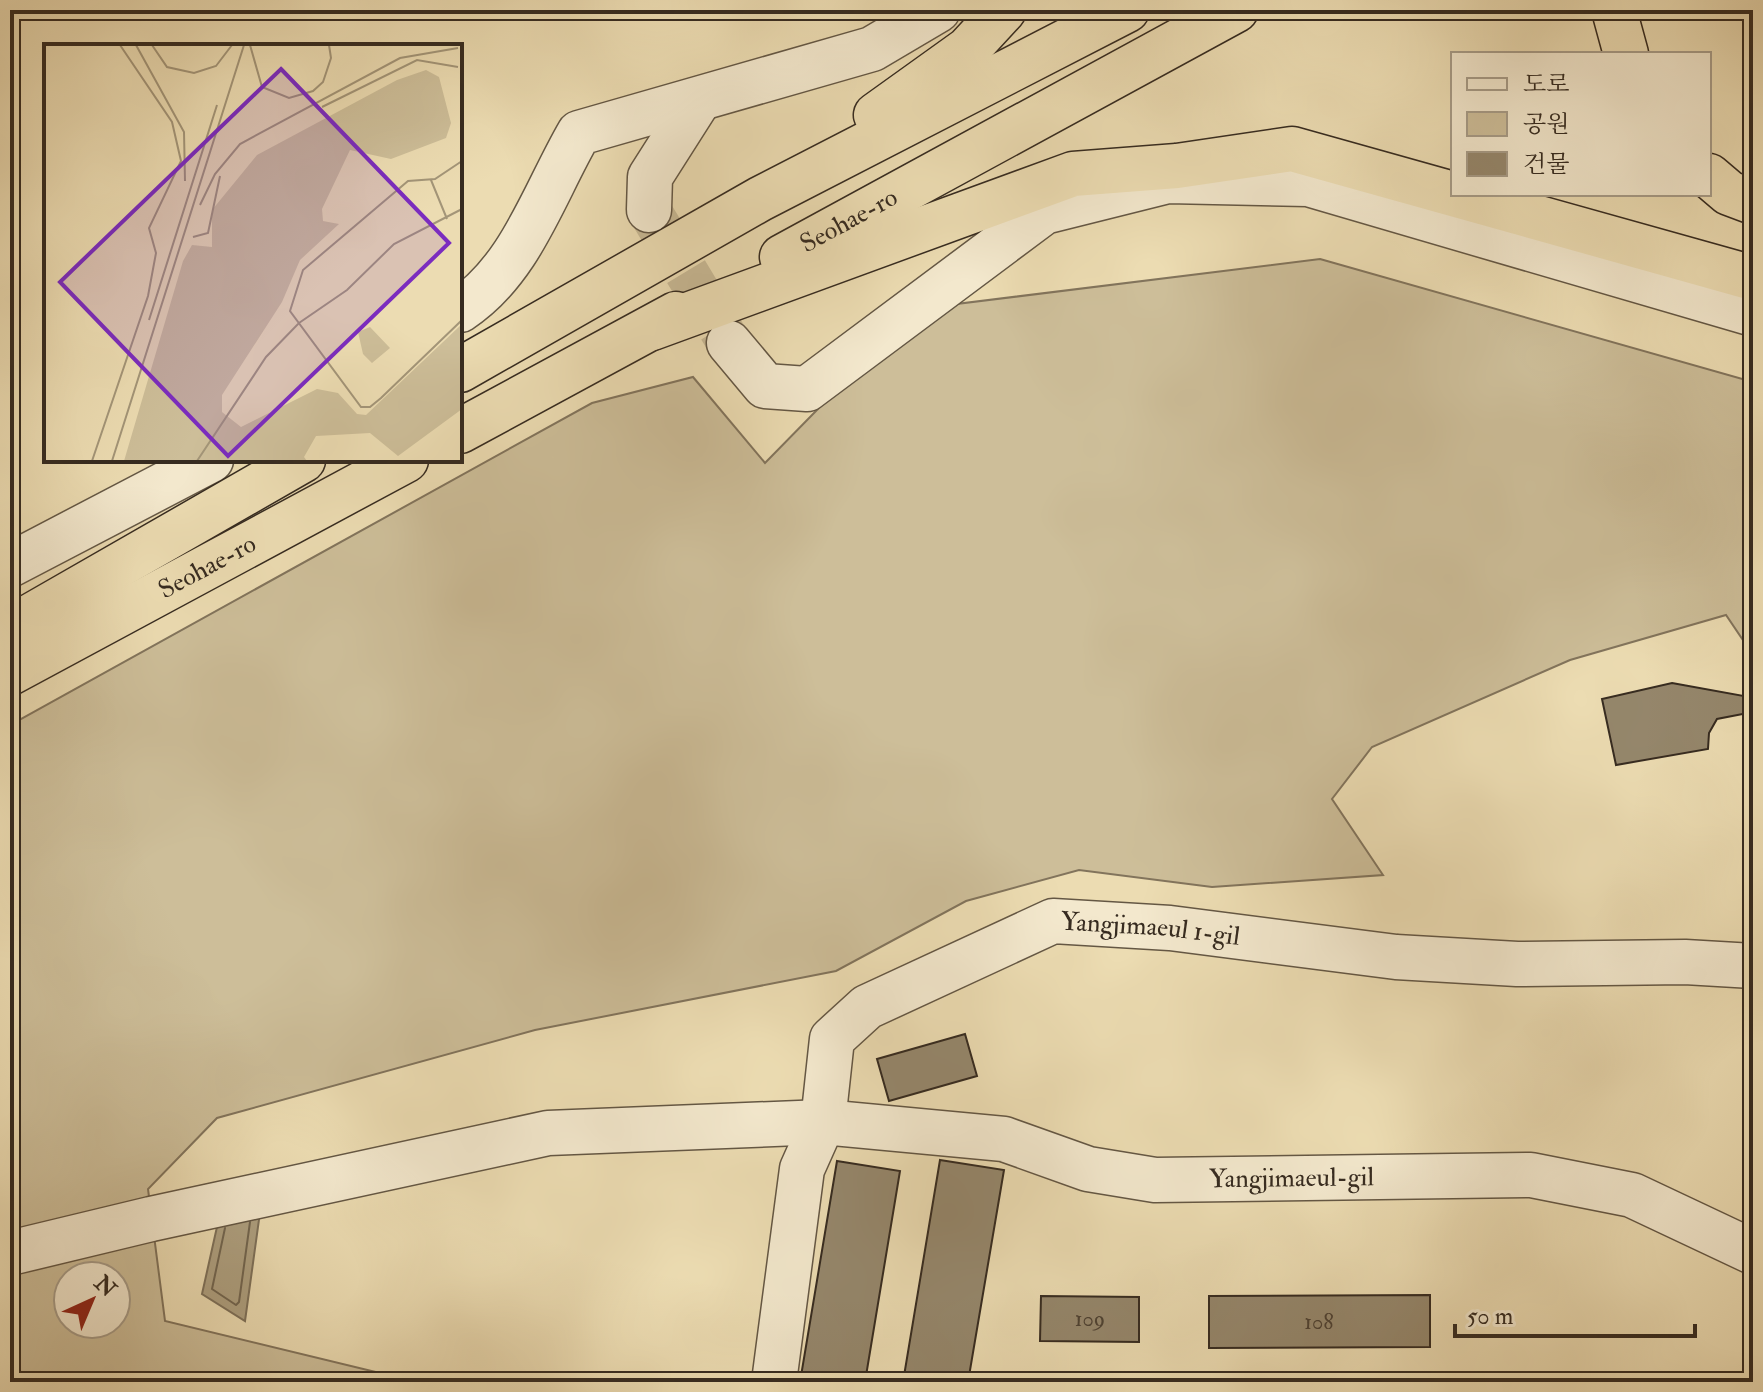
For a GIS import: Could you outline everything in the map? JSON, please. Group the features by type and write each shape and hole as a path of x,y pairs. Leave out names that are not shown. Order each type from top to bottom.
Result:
{"highway":[{"path":"760,199 968,49 1004,10"},
{"path":"462,369 760,199 1127,10"},
{"name":"Seohae-ro","path":"462,430 1236,10"},
{"path":"1614,10 1625,52"},
{"path":"652,328 1073,174 1177,166 1292,149 1451,193"},
{"path":"1711,178 1729,193 1753,202"},
{"path":"1460,196 1753,278"},
{"name":"Seohae-ro","path":"10,628 300,462"},
{"name":"Seohae-ro","path":"10,673 402,462"}],"street":[{"path":"462,308 508,265 579,133 872,49 938,10"},
{"path":"649,210 650,177 699,100"},
{"path":"729,343 765,386 807,389 1044,212 1168,181 1308,184 1753,314"},
{"path":"10,565 207,462"},
{"name":"Yangjimaeul 1-gil","path":"774,1382 802,1169 823,1122 832,1039 867,1007 1053,921 1170,928 1396,957 1517,964 1685,962 1753,966"},
{"name":"Yangjimaeul-gil","path":"10,1253 151,1219 548,1133 823,1122 1004,1139 1088,1169 1155,1180 1531,1175 1632,1195 1753,1252"}],"green space":[{"path":"1320,259 1753,382 1753,655 1726,615 1570,660 1372,747 1332,799 1383,875 1212,887 1079,870 966,901 836,971 535,1030 217,1118 148,1189 165,1321 417,1382 10,1382 10,725 592,403 693,377 765,463 916,309"}],"water":[{"path":"261,1205 245,1321 202,1294 221,1209"}],"building":[{"path":"1672,683 1744,696 1748,713 1717,719 1709,733 1708,749 1616,765 1602,699"},
{"path":"965,1034 977,1076 889,1101 877,1059"},
{"path":"940,1160 1004,1170 968,1382 903,1382"},
{"path":"837,1161 900,1171 865,1382 800,1382"},
{"path":"1430,1295 1430,1347 1209,1348 1209,1296"},
{"path":"1041,1296 1139,1297 1139,1342 1040,1341"},
{"path":"1445,1381 1492,1382 1445,1382"}],"tunnel":[{"path":"652,215 726,338"}]}
